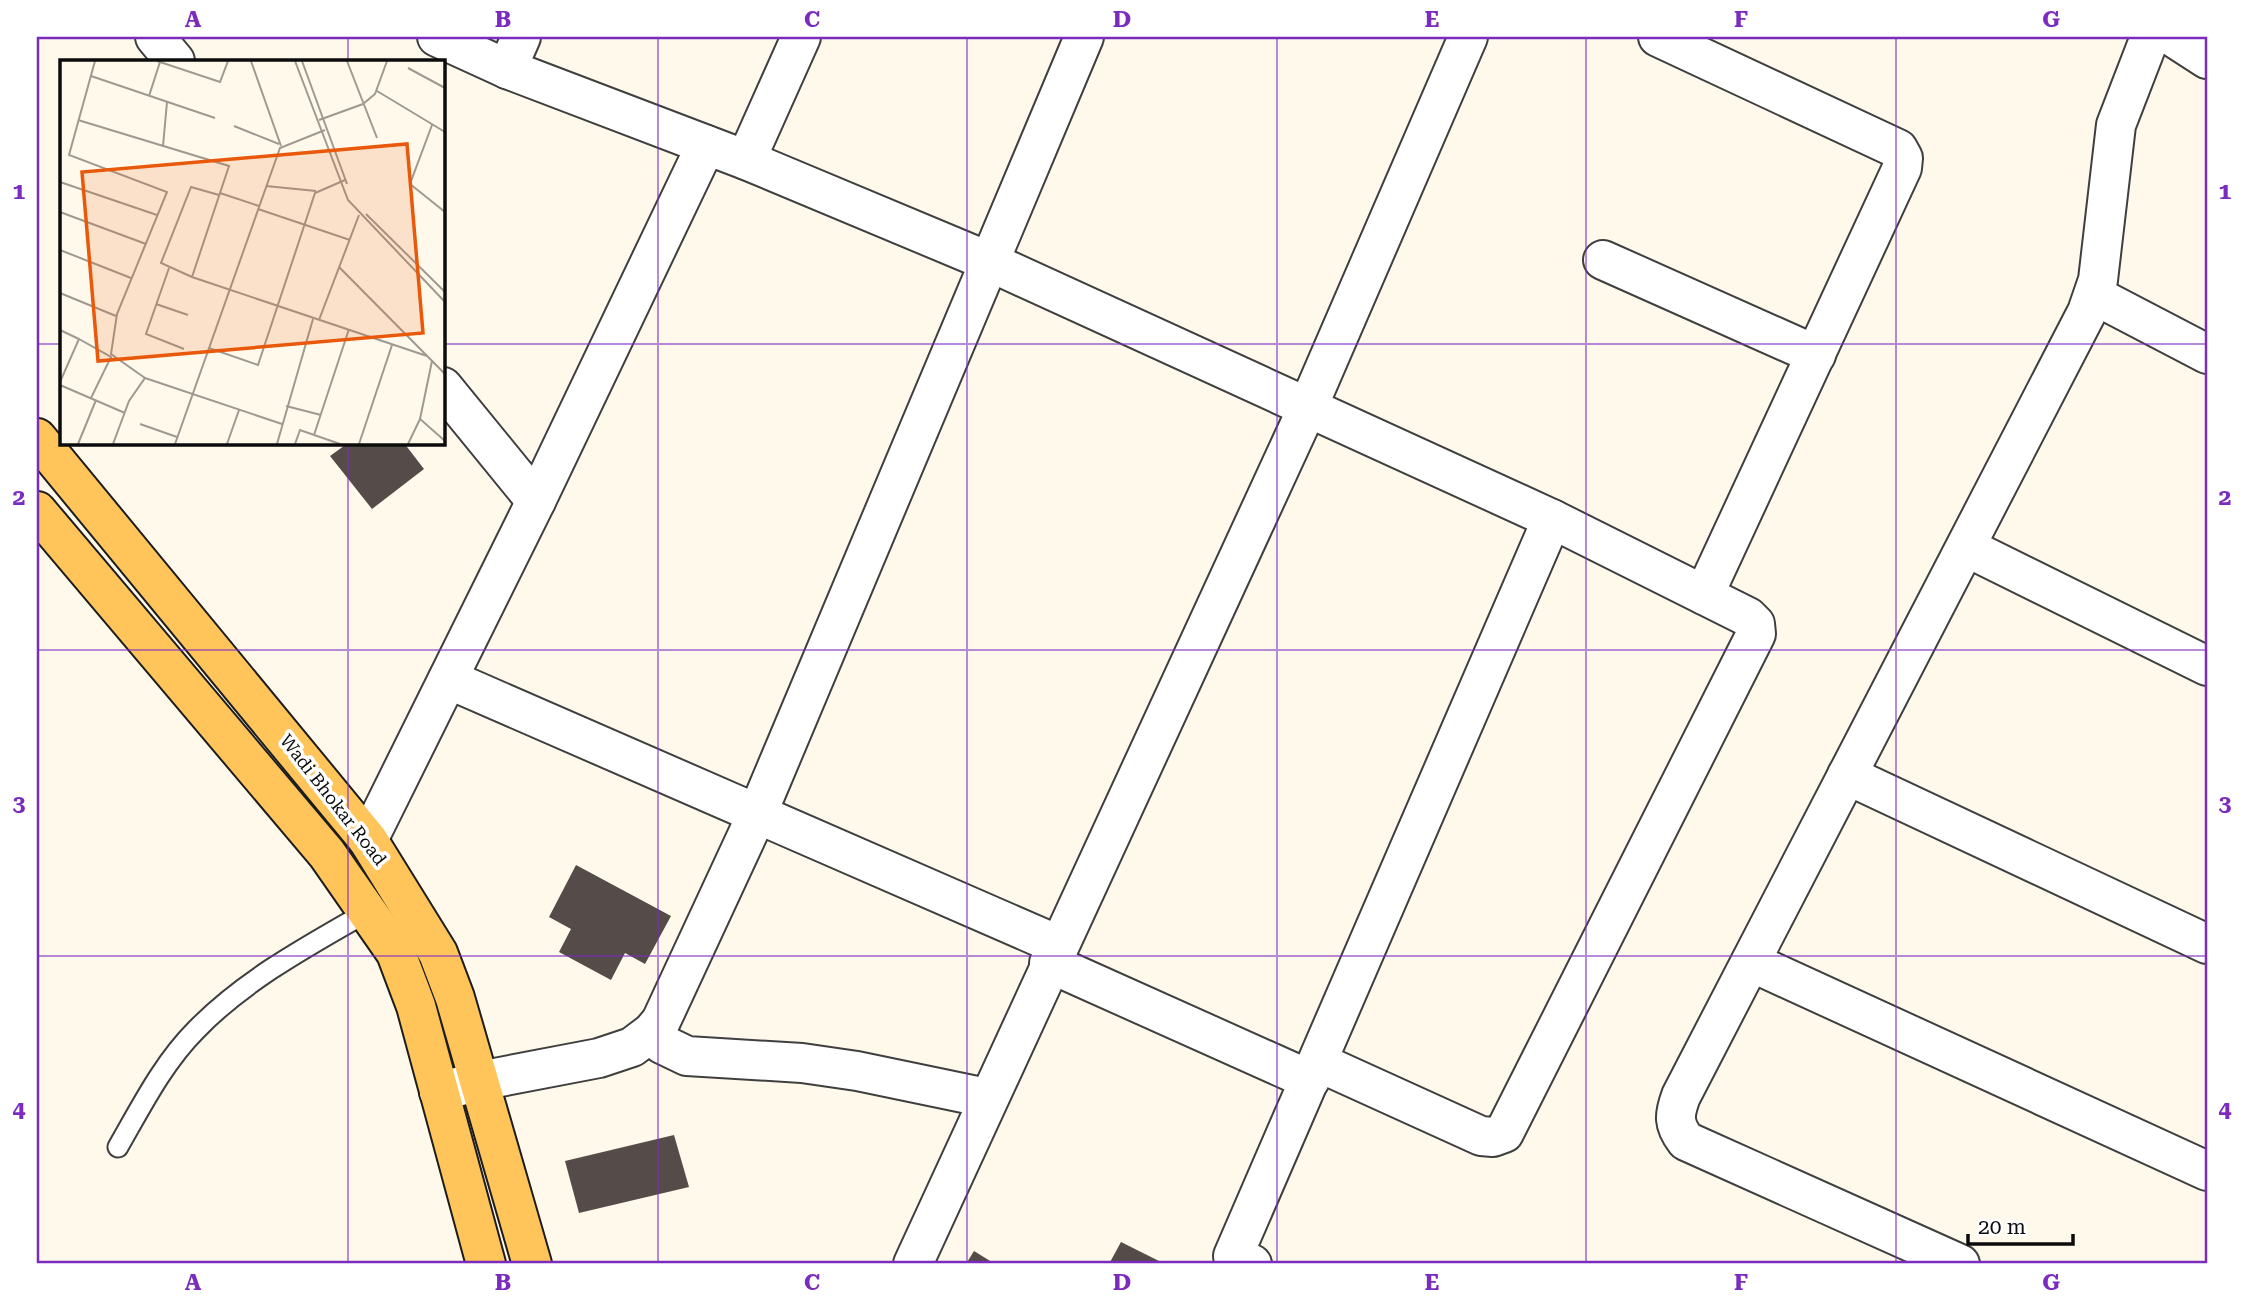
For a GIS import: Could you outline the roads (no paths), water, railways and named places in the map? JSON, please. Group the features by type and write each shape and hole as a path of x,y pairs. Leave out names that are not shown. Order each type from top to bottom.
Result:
{"main road":[{"name":"Wadi Bhokar Road","path":"37,438 369,840 403,893 438,953 455,998 532,1264"},
{"path":"37,511 327,854 396,953 416,1006 486,1264"}],"street":[{"path":"155,37 174,60"},
{"path":"437,37 514,53 706,145 990,262 1552,519 1748,617 1755,624 1756,635 1504,1133 1493,1138 1481,1136 1314,1071 1054,954 758,812 448,680"},
{"path":"746,160 801,37"},
{"path":"439,1092 479,1080 599,1058 632,1047 652,1032 661,1021 758,812 1084,37"},
{"path":"913,1264 987,1098 1307,409 1468,37"},
{"path":"1658,37 1898,149 1903,158 1902,168 1704,595"},
{"path":"1960,1264 1686,1141 1676,1128 1674,1115 1681,1096 2094,295 2116,125 2150,37"},
{"path":"2174,37 2207,59"},
{"path":"369,840 536,501 706,145"},
{"path":"1603,260 1816,355"},
{"path":"2094,295 2207,354"},
{"path":"444,388 536,501"},
{"path":"1252,1264 1233,1256 1552,519"},
{"path":"1966,547 2207,666"},
{"path":"1847,775 2207,944"},
{"path":"1751,962 2207,1171"},
{"path":"652,1032 662,1044 687,1056 846,1070 987,1098"}],"lane":[{"path":"118,1147 154,1085 195,1030 262,975 403,893"}]}
